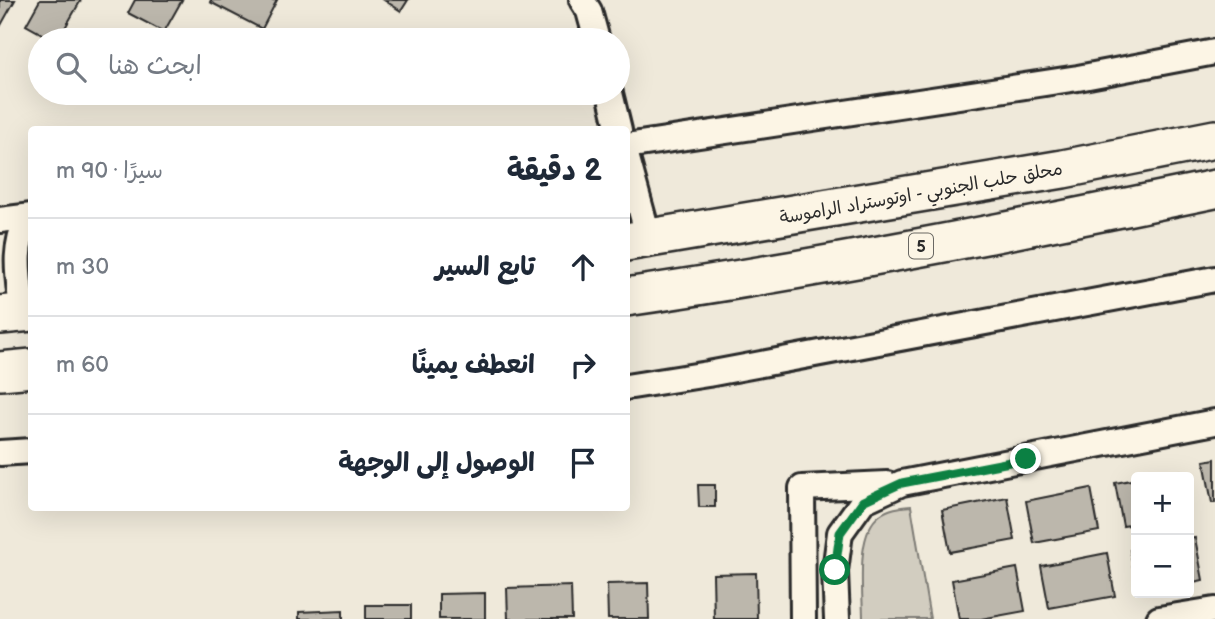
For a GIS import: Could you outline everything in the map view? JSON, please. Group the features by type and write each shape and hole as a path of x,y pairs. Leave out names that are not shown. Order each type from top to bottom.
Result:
{"highway":[{"name":"محلق حلب الجنوبي - اوتوستراد الراموسة","path":"638,241 1063,169 1215,139"},
{"name":"5","path":"630,296 1080,217 1215,188"},
{"path":"0,370 28,368"}],"street":[{"path":"582,0 589,11 594,28"},
{"path":"630,145 1077,78 1215,52"},
{"path":"613,105 619,126"},
{"path":"630,184 638,241"},
{"path":"0,220 28,217"},
{"path":"17,309 18,239 28,219"},
{"path":"630,386 1215,279"},
{"path":"803,619 802,488 902,483 1215,422"},
{"path":"0,453 28,451"},
{"path":"837,619 835,570 840,533 863,501 902,483"},
{"path":"1159,619 1215,610"}],"shaded area":[{"path":"911,506 930,619 863,619 862,563 872,523 883,513"}],"building":[{"path":"0,0 15,0 0,27"},
{"path":"40,0 81,0 65,28 31,28 26,25"},
{"path":"135,0 182,0 166,28 156,28 128,13"},
{"path":"211,0 277,0 263,28 210,2"},
{"path":"384,0 408,0 401,11"},
{"path":"1215,459 1215,503 1212,503 1204,461"},
{"path":"1131,480 1131,525 1123,526 1115,483"},
{"path":"698,485 715,485 715,507 699,507"},
{"path":"1091,488 1099,531 1034,543 1026,501"},
{"path":"1007,497 1015,540 950,552 942,510"},
{"path":"1194,538 1203,580 1194,582"},
{"path":"1107,553 1115,596 1049,608 1041,566"},
{"path":"1017,568 1025,611 981,619 959,619 952,580"},
{"path":"756,573 757,619 714,619 713,574"},
{"path":"648,583 649,619 608,619 607,584"},
{"path":"571,586 572,619 508,619 507,588"},
{"path":"485,593 485,619 439,619 439,594"},
{"path":"366,605 411,605 411,619 366,619"},
{"path":"343,610 343,619 299,619 299,612"}],"route":[{"path":"835,570 840,533 863,501 902,483 1026,459"}]}
